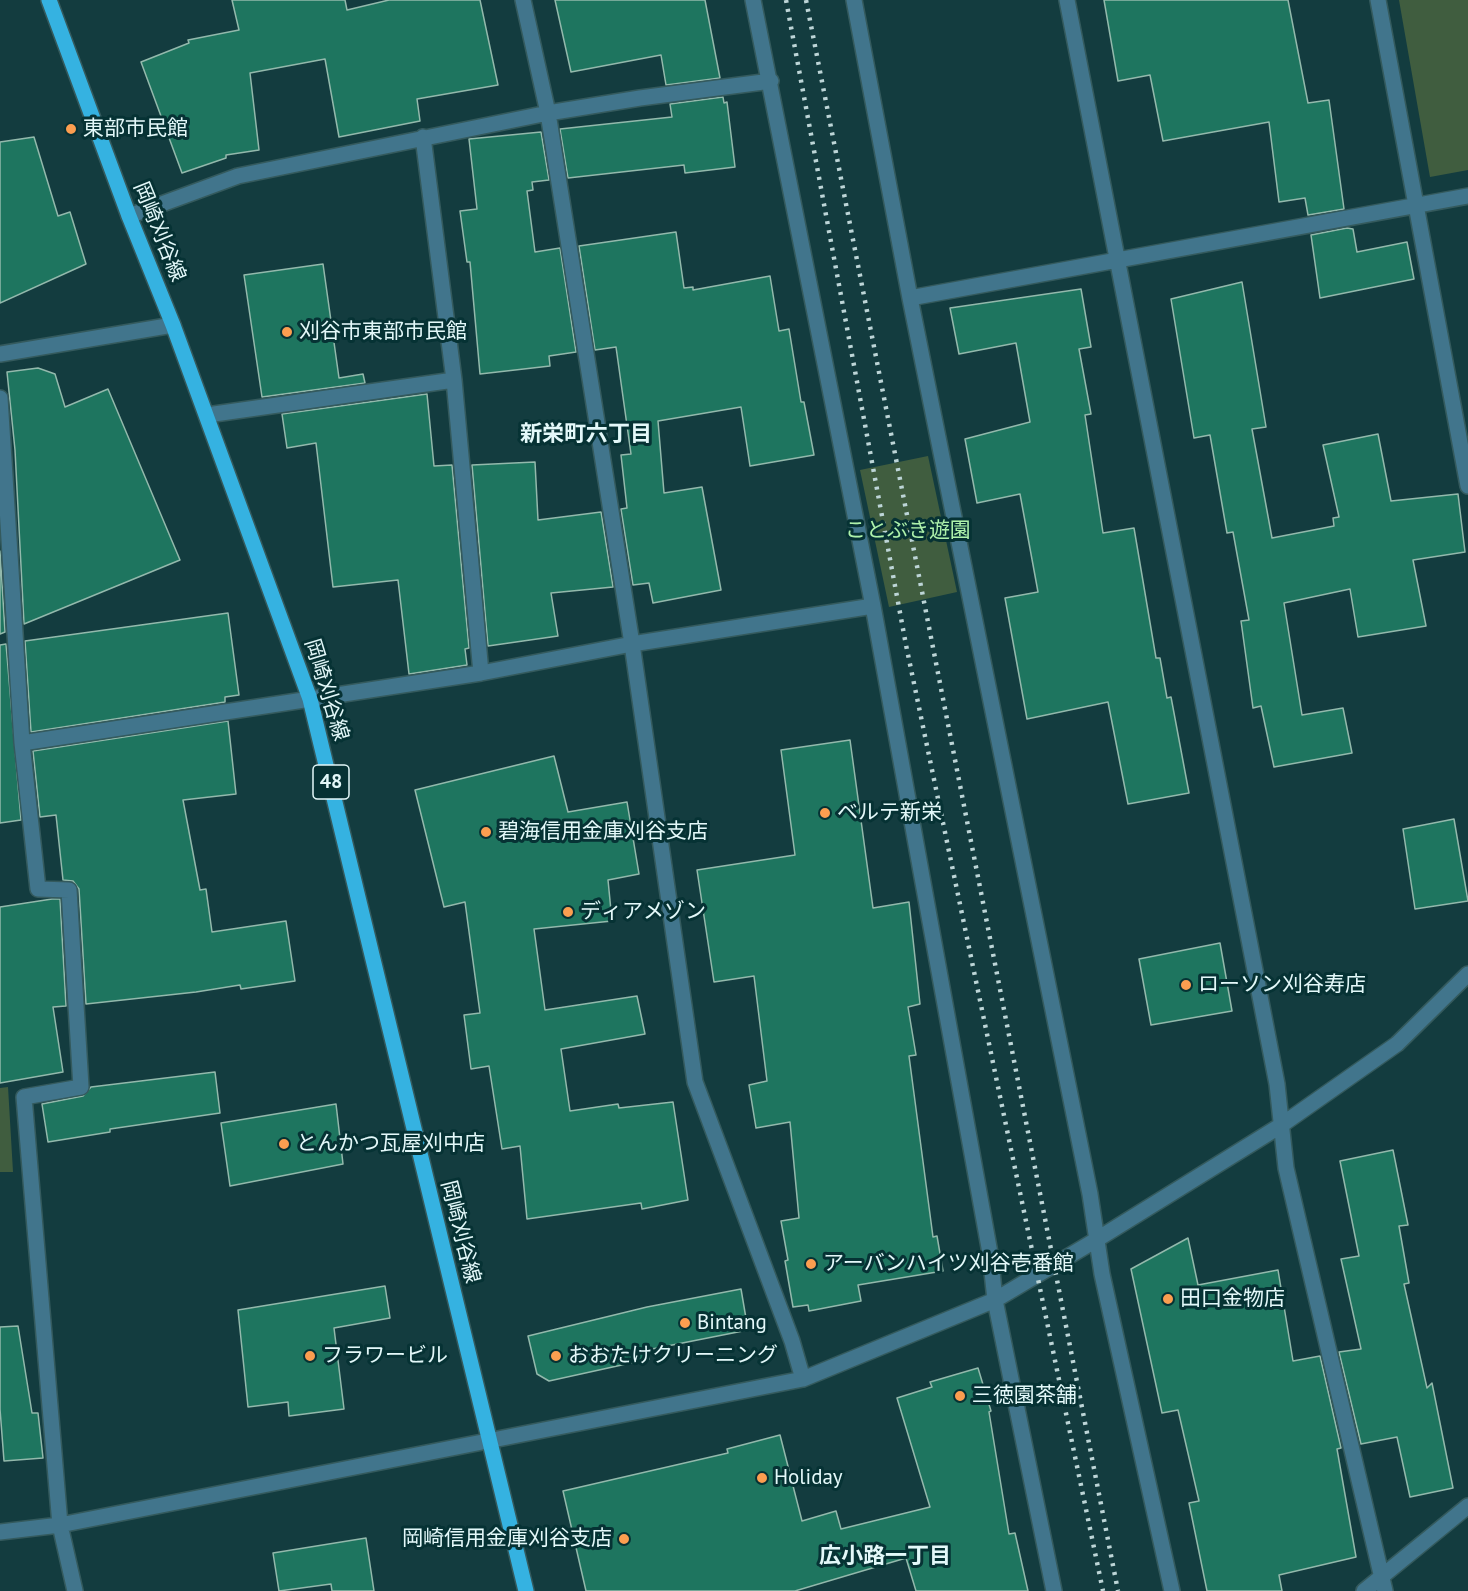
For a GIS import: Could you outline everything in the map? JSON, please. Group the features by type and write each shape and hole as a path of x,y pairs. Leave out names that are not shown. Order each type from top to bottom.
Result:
{"main road":[{"name":"岡崎刈谷線","path":"49,0 129,216 207,415 310,699 488,1443 526,1591"}],"street":[{"path":"523,0 548,113 632,644 695,1082 792,1341 803,1379"},
{"path":"753,0 771,81 873,606 990,1253 995,1300 1054,1591"},
{"path":"854,0 910,298 1088,1183 1096,1240 1173,1591"},
{"path":"1067,0 1119,258 1277,1084 1286,1168 1384,1584"},
{"path":"1378,0 1468,486"},
{"path":"129,216 238,176 423,137 640,98 771,81"},
{"path":"423,137 454,380 481,673"},
{"path":"910,298 1468,196"},
{"path":"0,354 173,325"},
{"path":"207,415 454,380"},
{"path":"0,398 22,743 38,889 69,890 81,1087 24,1097 60,1526 75,1591"},
{"path":"22,743 481,673 632,644 873,606"},
{"path":"0,1532 60,1526 803,1379 995,1300 1096,1240 1280,1126 1397,1044 1468,974"},
{"path":"1364,1591 1384,1584 1468,1506"}],"green space":[{"path":"1399,0 1468,0 1468,170 1430,177"},
{"name":"ことぶき遊園","path":"928,456 957,592 889,607 860,470"},
{"path":"8,1087 13,1172 0,1172 0,1088"}],"building":[{"path":"232,0 345,0 347,10 389,0 480,0 498,85 417,99 420,121 339,137 325,59 250,73 259,150 226,155 226,158 182,173 141,62 189,43 188,40 239,30"},
{"path":"555,0 705,0 720,78 666,85 661,55 571,72"},
{"path":"1104,0 1288,0 1308,103 1329,100 1344,209 1308,215 1305,198 1279,202 1269,122 1163,141 1150,75 1118,81"},
{"path":"723,97 724,103 727,102 735,167 685,173 684,165 568,178 560,129 672,117 670,104"},
{"path":"541,132 549,180 532,182 533,190 527,191 535,252 560,248 576,352 549,356 550,366 480,374 470,262 467,262 460,211 477,209 469,139"},
{"path":"34,137 58,216 70,212 86,264 0,303 0,142"},
{"path":"1347,228 1353,229 1357,252 1407,242 1414,279 1320,298 1311,235"},
{"path":"676,232 684,288 693,287 693,290 770,276 779,331 789,329 801,402 804,402 814,455 750,466 741,407 658,421 664,493 702,487 721,590 653,603 649,583 633,585 621,509 627,508 621,455 631,454 616,347 595,350 579,246"},
{"path":"323,264 339,378 363,374 365,383 262,397 244,275"},
{"path":"1242,282 1266,427 1252,429 1272,538 1334,526 1333,518 1339,517 1323,445 1378,434 1391,501 1458,494 1465,552 1413,560 1426,626 1358,637 1350,589 1284,603 1302,715 1343,708 1352,753 1274,767 1261,706 1253,708 1241,621 1249,620 1233,532 1227,533 1210,435 1194,438 1171,299"},
{"path":"1081,289 1091,347 1079,349 1091,414 1085,415 1103,533 1134,528 1156,658 1160,658 1167,698 1171,697 1189,793 1128,804 1108,702 1027,719 1005,598 1038,592 1020,494 977,503 965,439 1030,422 1016,343 959,354 950,308"},
{"path":"38,368 55,374 65,407 108,389 180,560 24,624 15,450 7,372"},
{"path":"427,394 434,466 452,465 469,648 465,649 467,665 409,674 398,580 333,587 316,443 287,448 282,414"},
{"path":"535,462 538,520 601,512 613,587 551,593 558,636 488,646 472,465"},
{"path":"0,551 5,632 0,634"},
{"path":"228,613 239,695 225,697 225,702 31,732 25,641"},
{"path":"6,644 21,820 0,823 0,645"},
{"path":"228,721 236,794 183,800 200,890 206,889 212,932 286,921 295,981 241,989 240,985 86,1004 79,889 73,881 63,880 56,815 40,817 33,751"},
{"path":"850,740 873,908 909,902 920,1004 908,1007 916,1055 909,1056 933,1237 937,1236 943,1271 858,1285 861,1301 809,1311 808,1305 793,1307 785,1261 788,1260 781,1221 799,1218 790,1122 756,1128 749,1085 767,1081 754,976 714,982 697,870 795,855 781,750"},
{"path":"554,756 568,812 627,802 639,874 608,880 612,921 534,929 545,1010 637,996 645,1034 561,1049 570,1111 618,1104 619,1108 673,1102 688,1200 642,1209 641,1203 527,1219 520,1146 502,1149 489,1066 471,1069 464,1015 480,1013 465,902 444,907 415,790"},
{"path":"1454,819 1468,901 1415,909 1403,829"},
{"path":"60,899 66,1006 53,1007 63,1072 0,1083 0,907"},
{"name":"ローソン刈谷寿店","path":"1220,943 1232,1011 1151,1025 1139,959"},
{"path":"215,1072 220,1113 110,1129 110,1132 48,1142 42,1104 83,1096 91,1087"},
{"path":"336,1104 343,1164 230,1186 221,1123"},
{"path":"1393,1150 1408,1225 1399,1226 1409,1283 1404,1284 1427,1388 1432,1383 1453,1488 1410,1497 1397,1437 1361,1444 1339,1352 1361,1349 1341,1259 1359,1256 1340,1161"},
{"path":"1188,1238 1198,1285 1278,1270 1293,1361 1320,1356 1341,1448 1337,1449 1356,1557 1279,1575 1282,1591 1207,1591 1189,1503 1199,1501 1178,1410 1162,1413 1131,1269"},
{"path":"385,1286 390,1318 334,1328 344,1409 289,1416 288,1402 248,1407 238,1310"},
{"path":"741,1289 748,1330 647,1350 649,1359 549,1381 537,1374 528,1336 647,1307"},
{"path":"18,1326 32,1413 38,1413 43,1458 4,1461 0,1409 0,1327"},
{"path":"978,1368 991,1411 989,1412 1009,1534 1015,1533 1028,1591 916,1591 906,1558 795,1591 586,1591 563,1491 728,1453 727,1449 780,1435 802,1521 836,1511 841,1529 930,1507 897,1398 932,1387 930,1382"},
{"path":"366,1538 374,1591 332,1591 331,1584 279,1591 273,1553"}],"railway":[{"path":"786,0 906,645 1103,1591"},
{"path":"806,0 1118,1591"}],"place":[{"name":"東部市民館","path":"71,129"},
{"name":"刈谷市東部市民館","path":"287,332"},
{"name":"ベルテ新栄","path":"825,813"},
{"name":"碧海信用金庫刈谷支店","path":"486,832"},
{"name":"ディアメゾン","path":"568,912"},
{"name":"ローソン刈谷寿店","path":"1186,985"},
{"name":"とんかつ瓦屋刈中店","path":"284,1144"},
{"name":"アーバンハイツ刈谷壱番館","path":"811,1264"},
{"name":"田口金物店","path":"1168,1299"},
{"name":"Bintang","path":"685,1323"},
{"name":"フラワービル","path":"310,1356"},
{"name":"おおたけクリーニング","path":"556,1356"},
{"name":"三徳園茶舗","path":"960,1396"},
{"name":"Holiday","path":"762,1478"},
{"name":"岡崎信用金庫刈谷支店","path":"624,1539"}],"district":[{"name":"新栄町六丁目","path":"586,435"},
{"name":"広小路一丁目","path":"885,1557"}]}
